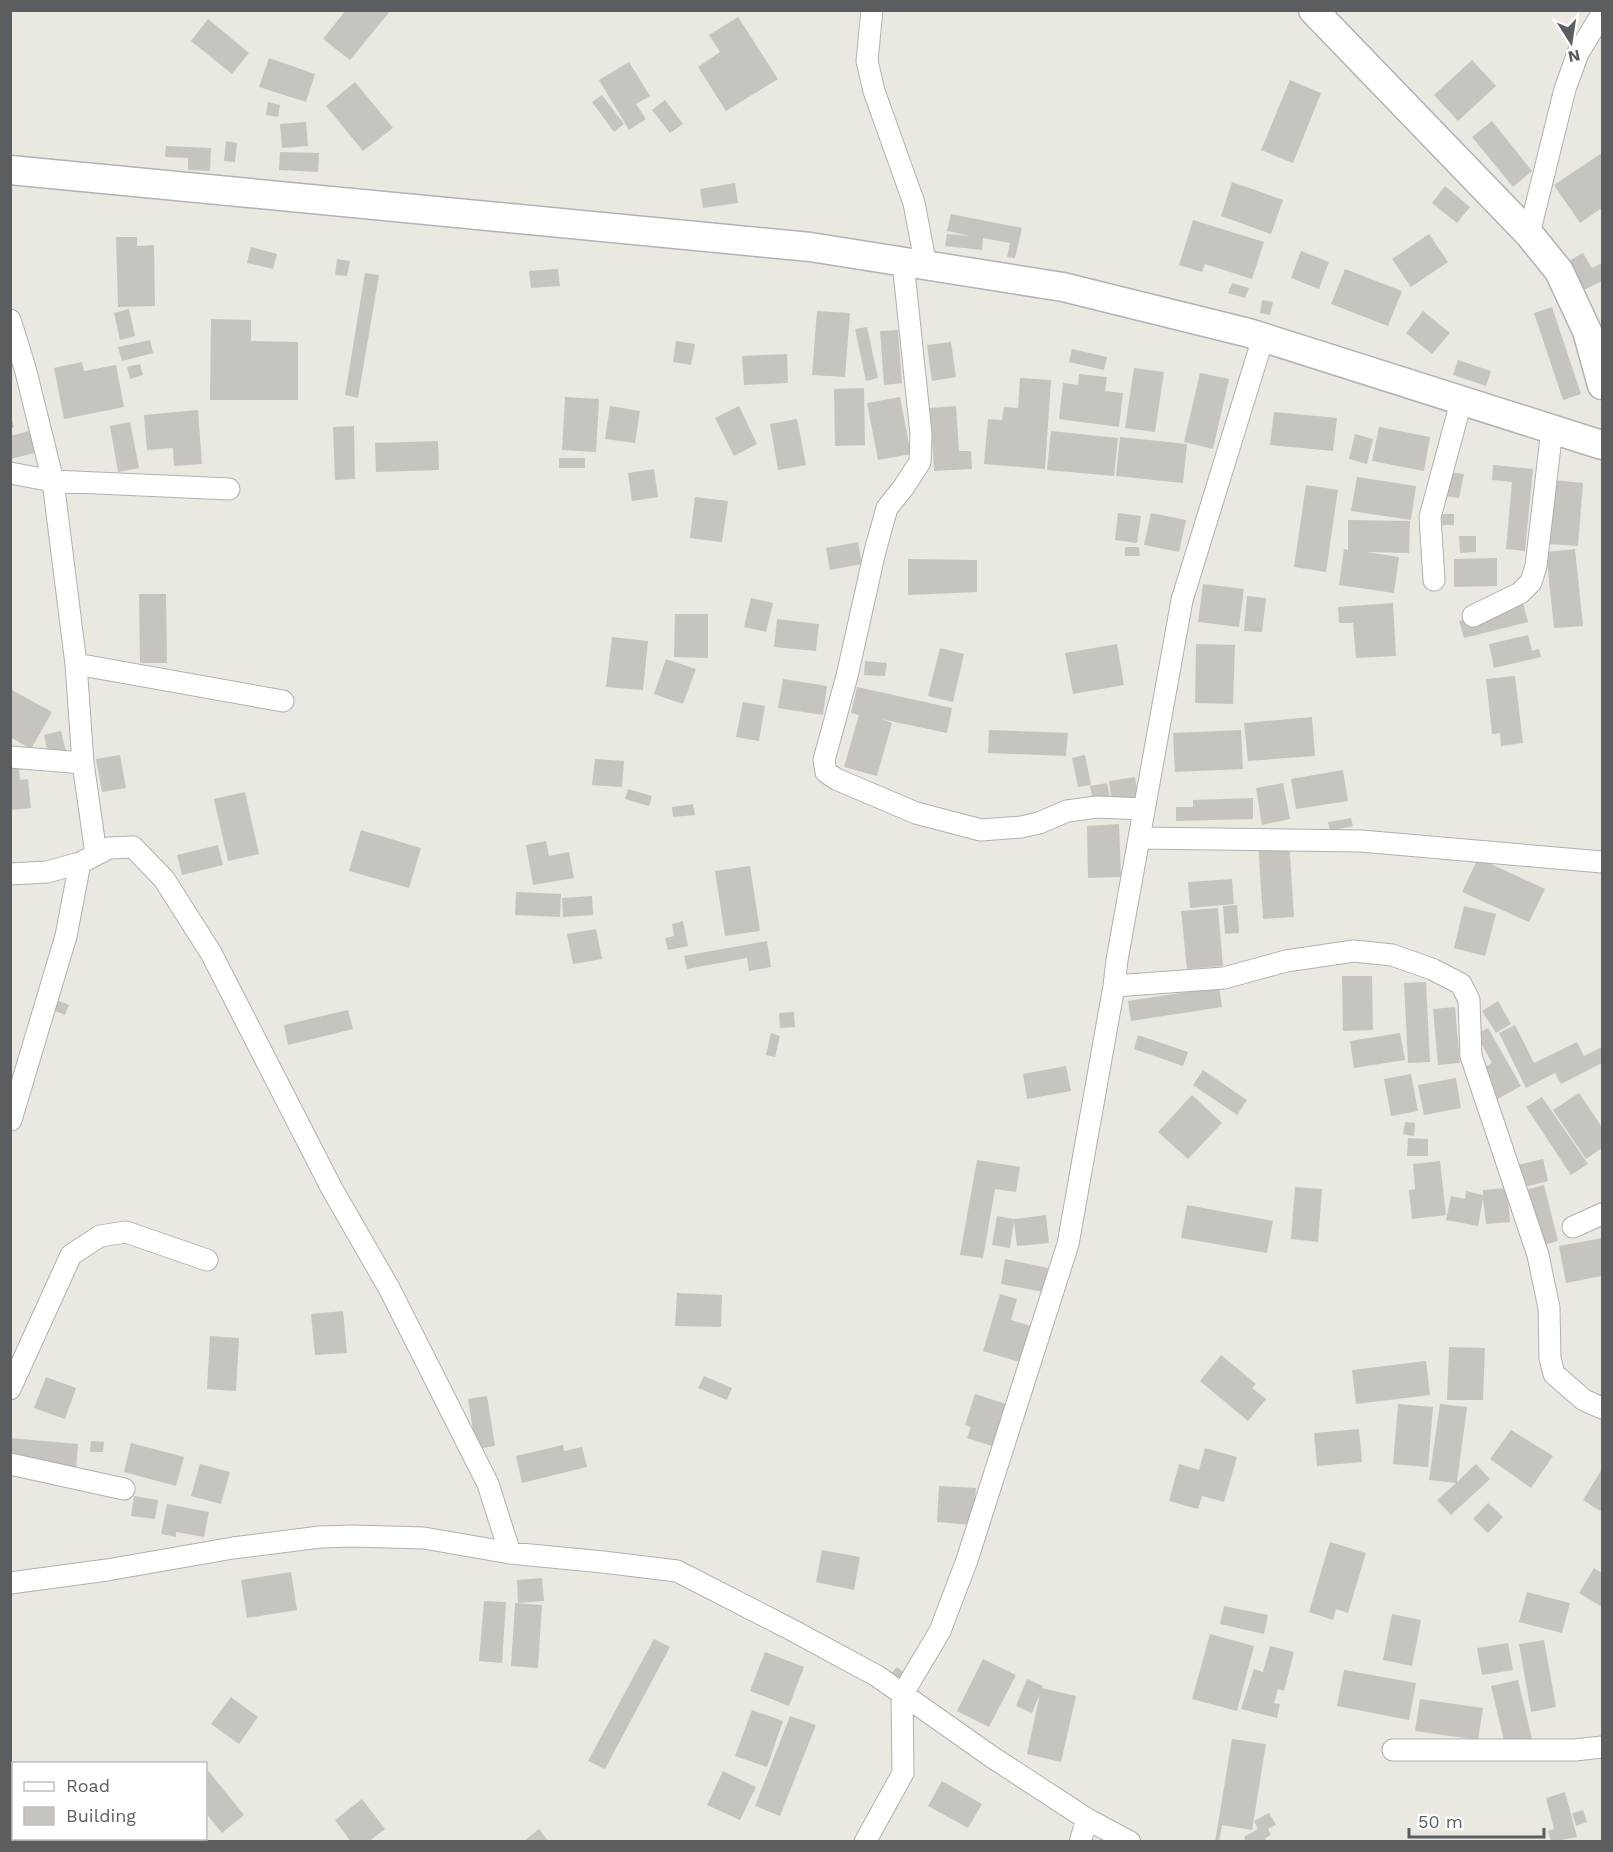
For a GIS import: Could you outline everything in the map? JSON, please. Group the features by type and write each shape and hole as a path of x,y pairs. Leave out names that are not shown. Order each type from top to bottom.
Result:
{"main road":[{"path":"1313,10 1529,234 1559,271 1587,331 1602,385"},
{"path":"10,170 810,247 1063,287 1263,338 1602,445"}],"street":[{"path":"872,10 867,61 874,91 914,203 920,462 887,508 874,551 847,676 824,760 826,772 836,779 916,813 981,830 1021,827 1039,823 1067,811 1097,807 1144,809"},
{"path":"1529,234 1565,89 1578,53 1602,14"},
{"path":"10,320 25,368 53,481 76,664 88,859 11,1120"},
{"path":"865,1842 903,1773 902,1695 940,1631 967,1560 1068,1244 1182,600 1263,338"},
{"path":"1434,580 1430,517 1461,402"},
{"path":"1473,616 1520,593 1531,582 1536,566 1552,429"},
{"path":"10,473 53,481 229,489"},
{"path":"76,664 283,701"},
{"path":"10,757 83,763"},
{"path":"1139,838 1361,841 1602,862"},
{"path":"10,874 47,872 88,859 109,848 133,847 164,879 211,953 332,1189 389,1288 488,1484 510,1553"},
{"path":"1113,986 1224,978 1286,961 1354,951 1392,955 1432,969 1461,984 1469,1000 1471,1056 1538,1255 1549,1308 1550,1358 1554,1374 1584,1400 1602,1408"},
{"path":"1573,1227 1602,1214"},
{"path":"10,1389 71,1255 100,1236 126,1232 207,1260"},
{"path":"10,1464 124,1490"},
{"path":"10,1583 320,1537 353,1536 424,1538 510,1553 677,1571 877,1676 992,1757 1087,1819 1130,1842"},
{"path":"1393,1750 1575,1750 1602,1747"},
{"path":"1080,1842 1087,1819"}],"building":[{"path":"346,10 391,10 350,60 323,39"},
{"path":"738,17 778,79 726,111 698,67 720,52 709,35"},
{"path":"208,19 249,53 232,74 191,41"},
{"path":"269,58 315,74 306,102 259,87"},
{"path":"1472,60 1496,86 1458,121 1434,95"},
{"path":"629,62 650,96 636,104 646,119 629,130 599,80"},
{"path":"1290,80 1321,93 1293,163 1261,150"},
{"path":"355,82 393,128 363,151 326,106"},
{"path":"602,95 624,124 614,132 592,102"},
{"path":"665,100 683,124 670,133 652,110"},
{"path":"268,102 280,105 278,117 266,115"},
{"path":"1492,121 1532,171 1513,187 1472,137"},
{"path":"306,122 308,146 282,148 280,124"},
{"path":"226,141 237,143 235,162 224,161"},
{"path":"166,146 211,148 210,171 188,170 188,158 165,157"},
{"path":"280,152 319,153 318,172 279,170"},
{"path":"1602,153 1602,208 1580,223 1554,185"},
{"path":"1232,182 1283,200 1271,234 1221,216"},
{"path":"735,183 738,203 703,208 700,189"},
{"path":"1445,186 1470,207 1457,223 1432,203"},
{"path":"951,214 1022,228 1015,258 1007,257 1010,243 983,238 982,250 945,246 947,234 970,236 947,231"},
{"path":"1193,220 1264,242 1252,279 1205,264 1202,272 1179,265"},
{"path":"1429,234 1448,262 1411,287 1392,259"},
{"path":"116,237 137,237 137,246 154,245 155,306 118,307"},
{"path":"251,247 277,254 273,269 247,263"},
{"path":"1301,251 1329,262 1319,289 1291,278"},
{"path":"1583,253 1592,268 1602,263 1602,281 1584,290 1570,260"},
{"path":"337,259 350,261 347,276 335,275"},
{"path":"558,269 560,286 531,288 529,271"},
{"path":"1345,269 1402,291 1388,326 1331,304"},
{"path":"365,273 379,275 358,398 345,395"},
{"path":"1232,283 1249,288 1245,298 1228,293"},
{"path":"1262,300 1273,302 1270,315 1260,313"},
{"path":"1552,307 1581,394 1563,400 1534,313"},
{"path":"129,309 135,336 120,340 114,313"},
{"path":"817,311 850,313 845,377 812,375"},
{"path":"1423,311 1450,333 1432,354 1406,333"},
{"path":"211,319 251,320 251,341 298,342 298,400 210,400"},
{"path":"867,327 878,378 866,381 855,329"},
{"path":"898,330 902,383 884,385 880,331"},
{"path":"150,340 153,353 122,361 118,347"},
{"path":"676,341 695,344 691,365 673,362"},
{"path":"951,342 956,377 932,381 927,345"},
{"path":"1072,349 1107,357 1104,370 1069,362"},
{"path":"787,354 788,383 744,385 742,356"},
{"path":"1458,360 1491,371 1486,386 1453,375"},
{"path":"82,362 84,371 116,365 124,407 64,419 54,368"},
{"path":"140,364 143,375 130,379 127,367"},
{"path":"1134,368 1164,372 1155,432 1125,428"},
{"path":"1200,373 1229,379 1213,449 1184,442"},
{"path":"1079,374 1107,377 1105,391 1123,393 1119,427 1059,419 1063,383 1078,385"},
{"path":"1020,378 1051,380 1045,469 984,464 988,419 1002,420 1004,407 1018,408"},
{"path":"864,388 865,445 835,446 834,389"},
{"path":"565,397 599,399 596,452 562,450"},
{"path":"900,397 911,454 878,460 867,403"},
{"path":"610,406 640,411 635,443 605,439"},
{"path":"739,406 757,444 734,456 715,418"},
{"path":"956,406 959,451 971,451 972,469 934,471 930,408"},
{"path":"198,410 202,464 174,466 173,448 147,450 144,415"},
{"path":"1274,412 1337,418 1333,451 1270,445"},
{"path":"10,414 14,427 10,428"},
{"path":"797,419 806,465 778,470 770,424"},
{"path":"130,422 139,468 118,472 110,426"},
{"path":"354,426 355,479 335,480 333,427"},
{"path":"1379,427 1430,437 1424,471 1372,461"},
{"path":"29,431 35,453 10,459 10,436"},
{"path":"1051,431 1118,438 1114,476 1047,470"},
{"path":"1355,434 1373,439 1367,464 1349,459"},
{"path":"1120,437 1187,444 1183,483 1116,476"},
{"path":"438,441 439,470 376,472 375,443"},
{"path":"559,458 585,458 585,468 559,468"},
{"path":"1493,465 1533,469 1525,551 1506,549 1512,482 1492,480"},
{"path":"654,469 658,497 632,501 628,473"},
{"path":"1442,471 1464,474 1459,498 1438,495"},
{"path":"1357,477 1416,486 1411,520 1351,511"},
{"path":"1553,480 1583,483 1578,546 1548,544"},
{"path":"1306,485 1338,490 1326,572 1294,567"},
{"path":"695,497 728,501 722,542 690,538"},
{"path":"1118,513 1141,516 1137,543 1115,540"},
{"path":"1151,513 1186,520 1179,552 1144,545"},
{"path":"1442,514 1454,514 1454,525 1442,525"},
{"path":"1348,520 1410,521 1409,553 1366,552 1399,557 1394,593 1339,585 1344,549 1348,550"},
{"path":"1459,536 1476,536 1476,552 1460,553"},
{"path":"858,542 862,564 830,570 826,548"},
{"path":"1125,547 1139,547 1140,556 1125,556"},
{"path":"1575,549 1583,626 1554,628 1546,552"},
{"path":"1497,558 1497,586 1454,587 1454,559"},
{"path":"908,559 977,560 977,592 908,595"},
{"path":"1203,584 1244,589 1239,627 1198,622"},
{"path":"139,594 166,594 167,663 140,663"},
{"path":"1247,596 1266,598 1262,632 1244,631"},
{"path":"751,598 773,603 766,632 744,627"},
{"path":"1522,599 1528,622 1464,638 1459,621 1481,616"},
{"path":"1393,603 1396,656 1356,658 1353,623 1339,623 1338,607"},
{"path":"675,614 708,614 708,658 674,657"},
{"path":"777,619 819,624 816,651 774,647"},
{"path":"1528,635 1532,651 1539,649 1541,657 1494,668 1489,644"},
{"path":"612,637 648,641 643,690 606,687"},
{"path":"1117,644 1124,685 1073,694 1065,653"},
{"path":"1196,644 1235,645 1233,704 1195,703"},
{"path":"940,648 964,654 953,702 928,696"},
{"path":"666,659 696,669 683,704 654,694"},
{"path":"865,661 887,663 885,676 864,675"},
{"path":"1515,676 1523,743 1501,746 1500,733 1492,734 1486,679"},
{"path":"783,679 827,686 823,715 778,708"},
{"path":"857,687 952,708 947,733 881,719 892,723 877,776 844,767 859,715 851,713"},
{"path":"10,689 52,712 31,749 10,737"},
{"path":"743,702 765,706 759,741 736,737"},
{"path":"1312,717 1315,756 1248,761 1244,723"},
{"path":"989,730 1068,733 1066,756 988,753"},
{"path":"1241,730 1243,769 1175,772 1173,733"},
{"path":"61,731 66,752 49,756 44,735"},
{"path":"120,755 126,788 102,792 96,759"},
{"path":"1085,755 1091,785 1078,787 1072,758"},
{"path":"595,759 624,761 622,787 592,785"},
{"path":"10,766 19,766 20,780 28,779 31,808 10,810"},
{"path":"1343,770 1348,801 1296,809 1291,779"},
{"path":"1135,777 1139,799 1112,802 1109,781"},
{"path":"1107,783 1111,803 1094,806 1090,786"},
{"path":"1283,783 1290,819 1262,825 1256,788"},
{"path":"628,789 652,796 649,806 625,799"},
{"path":"245,792 259,854 228,861 214,799"},
{"path":"1253,798 1253,819 1176,821 1176,807 1193,807 1193,800"},
{"path":"693,804 695,815 673,817 672,807"},
{"path":"1351,818 1353,826 1330,831 1328,822"},
{"path":"1119,824 1121,877 1088,878 1087,826"},
{"path":"361,830 421,848 409,888 349,871"},
{"path":"1289,840 1294,917 1263,919 1258,842"},
{"path":"546,841 549,856 569,852 574,878 533,885 526,845"},
{"path":"218,845 223,865 182,875 177,855"},
{"path":"1478,858 1545,889 1529,922 1462,892"},
{"path":"750,866 760,931 725,936 715,871"},
{"path":"1232,879 1234,904 1190,908 1188,882"},
{"path":"516,892 561,894 560,917 515,915"},
{"path":"592,896 593,915 563,917 562,898"},
{"path":"1237,905 1239,933 1225,934 1223,906"},
{"path":"1464,906 1496,914 1485,956 1454,948"},
{"path":"1218,908 1223,966 1187,969 1181,911"},
{"path":"683,921 688,946 668,950 665,938 674,936 672,924"},
{"path":"596,929 602,959 573,964 567,934"},
{"path":"767,941 771,967 749,971 747,958 687,969 684,956"},
{"path":"1342,976 1372,976 1373,1030 1343,1031"},
{"path":"1426,982 1430,1062 1408,1063 1404,983"},
{"path":"1219,987 1222,1007 1131,1021 1128,1001"},
{"path":"52,998 69,1005 65,1015 48,1008"},
{"path":"1498,1001 1511,1024 1496,1033 1482,1011"},
{"path":"1455,1007 1460,1063 1438,1065 1433,1009"},
{"path":"348,1010 353,1029 288,1045 284,1025"},
{"path":"794,1012 795,1027 780,1028 779,1013"},
{"path":"1515,1025 1534,1063 1577,1042 1584,1056 1602,1047 1602,1063 1561,1084 1555,1073 1526,1088 1499,1033"},
{"path":"1488,1028 1521,1086 1498,1099 1481,1069 1492,1063 1476,1034"},
{"path":"771,1033 780,1036 775,1057 766,1055"},
{"path":"1400,1033 1405,1060 1354,1068 1350,1041"},
{"path":"1138,1035 1188,1052 1183,1066 1134,1049"},
{"path":"1066,1066 1071,1091 1027,1099 1023,1074"},
{"path":"1203,1070 1247,1100 1237,1115 1193,1085"},
{"path":"1411,1074 1418,1111 1391,1116 1384,1079"},
{"path":"1456,1078 1461,1108 1424,1115 1418,1085"},
{"path":"1579,1093 1602,1127 1602,1148 1586,1159 1553,1110"},
{"path":"1192,1095 1222,1123 1188,1159 1158,1132"},
{"path":"1542,1097 1588,1164 1571,1175 1526,1107"},
{"path":"1405,1122 1415,1123 1414,1136 1403,1134"},
{"path":"1408,1138 1428,1139 1428,1156 1407,1156"},
{"path":"1543,1159 1548,1181 1524,1187 1518,1165"},
{"path":"977,1160 1020,1167 1016,1192 995,1189 983,1258 960,1255"},
{"path":"1440,1161 1446,1215 1412,1219 1409,1190 1415,1189 1413,1164"},
{"path":"1544,1185 1558,1241 1540,1246 1525,1190"},
{"path":"1295,1187 1322,1189 1318,1242 1291,1239"},
{"path":"1507,1188 1510,1222 1486,1224 1483,1199 1478,1226 1446,1220 1451,1196 1465,1199 1466,1191 1483,1195 1483,1190"},
{"path":"1187,1205 1273,1221 1267,1253 1181,1238"},
{"path":"1046,1215 1049,1243 1017,1246 1014,1221 1010,1248 992,1245 997,1216 1014,1219"},
{"path":"1602,1238 1602,1276 1566,1283 1559,1246"},
{"path":"1005,1259 1048,1268 1043,1292 1001,1284"},
{"path":"677,1293 722,1295 721,1327 675,1326"},
{"path":"1000,1294 1017,1299 1011,1320 1034,1327 1023,1363 983,1351"},
{"path":"343,1311 347,1353 315,1355 311,1314"},
{"path":"210,1336 239,1338 236,1391 207,1389"},
{"path":"1449,1347 1485,1348 1483,1400 1447,1400"},
{"path":"1221,1355 1256,1384 1252,1388 1266,1399 1248,1421 1200,1381"},
{"path":"1426,1361 1430,1395 1356,1404 1352,1370"},
{"path":"704,1376 732,1388 727,1400 698,1388"},
{"path":"46,1377 76,1388 65,1419 34,1408"},
{"path":"975,1394 1006,1404 992,1446 967,1438 971,1427 965,1425"},
{"path":"487,1396 495,1446 476,1449 468,1399"},
{"path":"1398,1404 1433,1407 1428,1467 1393,1464"},
{"path":"1440,1404 1467,1407 1457,1482 1476,1464 1490,1479 1451,1515 1437,1500 1456,1483 1429,1480"},
{"path":"1359,1429 1362,1462 1317,1466 1314,1433"},
{"path":"1511,1430 1553,1456 1531,1488 1490,1459"},
{"path":"10,1438 78,1444 76,1470 10,1464"},
{"path":"91,1441 104,1442 103,1452 90,1452"},
{"path":"131,1443 184,1457 176,1486 124,1472"},
{"path":"563,1445 564,1451 582,1447 587,1467 522,1483 516,1456"},
{"path":"1205,1448 1237,1457 1224,1502 1202,1496 1198,1509 1169,1501 1179,1464 1199,1470"},
{"path":"200,1464 230,1472 221,1504 191,1496"},
{"path":"1602,1469 1602,1512 1583,1500"},
{"path":"939,1486 976,1488 973,1525 937,1522"},
{"path":"134,1496 158,1500 155,1519 131,1516"},
{"path":"1488,1503 1503,1517 1488,1533 1473,1519"},
{"path":"167,1504 209,1512 204,1537 176,1532 176,1537 161,1534"},
{"path":"1330,1542 1366,1553 1348,1613 1336,1609 1333,1620 1309,1612"},
{"path":"822,1550 860,1557 854,1590 816,1582"},
{"path":"1594,1568 1602,1573 1602,1607 1579,1593"},
{"path":"291,1572 297,1610 247,1618 241,1580"},
{"path":"542,1578 544,1601 518,1603 517,1580"},
{"path":"1527,1592 1570,1603 1562,1633 1519,1622"},
{"path":"484,1601 506,1602 502,1663 479,1661"},
{"path":"515,1603 542,1605 538,1668 511,1666"},
{"path":"1224,1606 1268,1615 1264,1634 1220,1624"},
{"path":"1392,1614 1421,1620 1412,1666 1383,1660"},
{"path":"1210,1634 1254,1646 1237,1711 1192,1699"},
{"path":"654,1639 670,1647 605,1769 588,1761"},
{"path":"1544,1640 1556,1707 1531,1712 1519,1644"},
{"path":"1508,1643 1513,1670 1482,1675 1477,1648"},
{"path":"1270,1646 1294,1652 1284,1691 1278,1689 1274,1703 1280,1704 1277,1718 1241,1709 1254,1669 1263,1672"},
{"path":"765,1652 804,1667 789,1706 750,1691"},
{"path":"983,1659 1016,1675 989,1727 957,1711"},
{"path":"897,1667 908,1676 899,1687 888,1677"},
{"path":"1344,1670 1416,1683 1409,1720 1337,1706"},
{"path":"1027,1679 1043,1686 1042,1688 1076,1696 1061,1762 1027,1754 1040,1694 1032,1713 1016,1706"},
{"path":"1518,1680 1532,1739 1505,1745 1491,1686"},
{"path":"231,1697 258,1717 239,1744 211,1724"},
{"path":"1420,1699 1483,1708 1478,1740 1415,1731"},
{"path":"752,1710 783,1721 767,1767 735,1756"},
{"path":"790,1716 816,1725 780,1816 755,1806"},
{"path":"1232,1739 1266,1744 1252,1830 1222,1825 1219,1842 1215,1842"},
{"path":"207,1769 244,1815 222,1833 207,1814"},
{"path":"723,1771 756,1787 740,1820 707,1805"},
{"path":"942,1781 982,1804 968,1828 928,1806"},
{"path":"1565,1792 1577,1837 1551,1842 1548,1831 1554,1829 1546,1798"},
{"path":"362,1799 385,1829 368,1842 351,1842 335,1820"},
{"path":"1583,1810 1587,1822 1576,1826 1572,1813"},
{"path":"1269,1813 1276,1825 1268,1829 1271,1835 1265,1838 1267,1842 1246,1842 1244,1837 1258,1829 1254,1821"},
{"path":"539,1829 549,1842 523,1842"},
{"path":"25,1840 27,1842 11,1842"},
{"path":"39,1840 59,1840 57,1842"},
{"path":"122,1840 124,1842 107,1842"}]}
